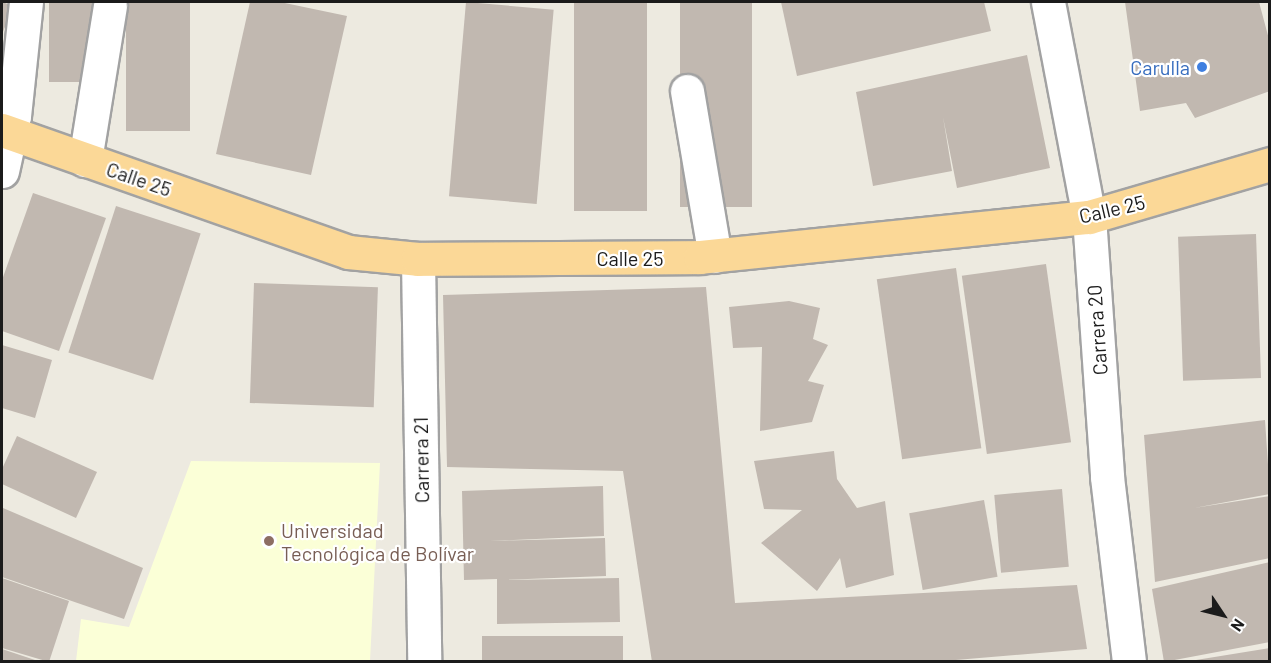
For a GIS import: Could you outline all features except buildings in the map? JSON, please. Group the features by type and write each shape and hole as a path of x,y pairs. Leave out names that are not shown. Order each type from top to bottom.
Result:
{"main road":[{"name":"Calle 25","path":"6,132 348,252 418,260 715,256 1089,217 1269,165"}],"street":[{"path":"2,171 26,2"},
{"name":"Carrera 20","path":"1048,2 1089,217 1107,477 1129,662"},
{"path":"85,160 110,6"},
{"path":"687,91 715,256"},
{"name":"Carrera 21","path":"418,260 424,662"}],"shaded area":[{"name":"Universidad Tecnológica de Bolívar","path":"191,461 380,463 370,661 76,661 81,619 129,627"}],"place":[{"name":"Carulla","path":"1202,67"},
{"name":"Universidad Tecnológica de Bolívar","path":"269,541"}]}
